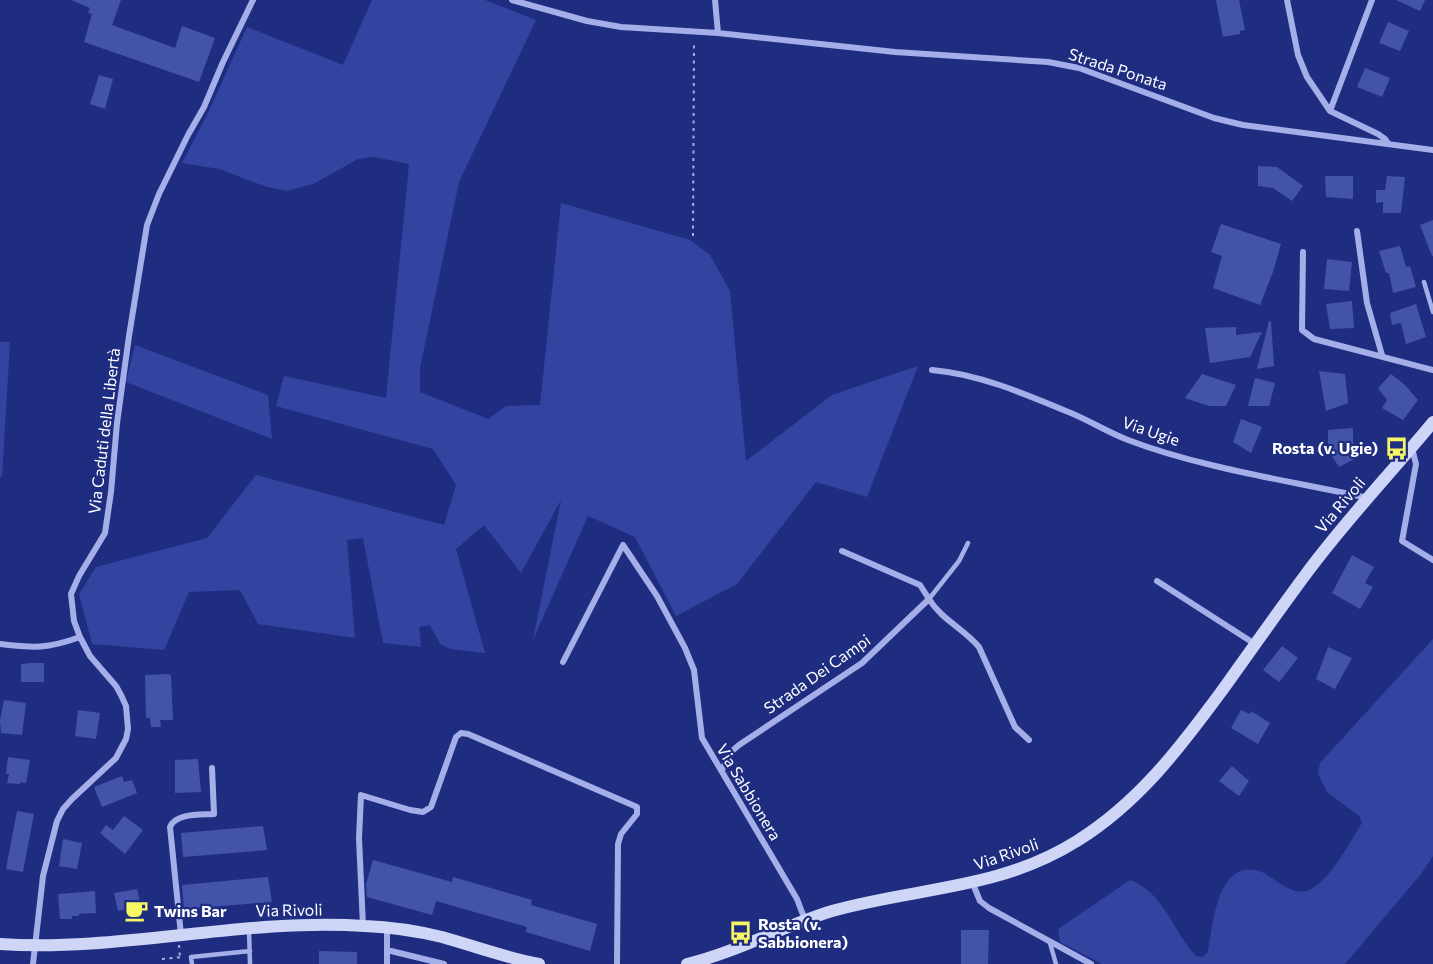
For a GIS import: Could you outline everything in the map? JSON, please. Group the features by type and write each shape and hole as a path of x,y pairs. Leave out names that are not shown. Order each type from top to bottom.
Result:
{"street":[{"name":"Via Caduti della Libertà","path":"33,964 43,876 57,821 63,809 72,799 117,758 128,729 126,706 122,695 90,656 80,637 74,621 71,594 105,532 127,347 147,225 159,194 204,107 253,0"},
{"name":"Strada Ponata","path":"512,0 587,21 621,27 718,33 895,52 1048,62 1079,68 1214,118 1243,125 1433,150"},
{"path":"715,0 718,33"},
{"path":"1287,0 1298,55 1308,77 1330,111 1378,134 1388,143"},
{"path":"1330,111 1372,0"},
{"path":"1357,231 1367,303 1382,355"},
{"path":"1303,252 1302,330 1314,339 1433,370"},
{"name":"Via Ugie","path":"932,370 958,372 999,385 1067,411 1127,440 1160,451 1368,498"},
{"name":"Via Rivoli","path":"687,964 723,953 805,920 854,906 973,884 1020,870 1077,841 1134,798 1178,750 1313,564 1433,422"},
{"path":"1412,448 1416,464 1402,541 1433,561"},
{"name":"Via Sabbionera","path":"564,662 623,545 657,596 685,648 694,670 702,738 797,899 805,920"},
{"path":"842,551 920,585 934,608 979,647 1015,727 1029,740"},
{"path":"1157,581 1256,644"},
{"name":"Strada Dei Campi","path":"722,770 732,751 739,745 862,663 929,598"},
{"path":"0,644 29,648 56,646 80,637"},
{"path":"363,926 359,848 361,795 423,812 431,807 456,737 461,733 468,734 637,807 638,814 621,834 618,844 617,964"},
{"path":"181,935 170,827 177,818 214,814 212,768"},
{"path":"973,884 980,901 1050,944 1091,964"},
{"name":"Via Rivoli","path":"0,944 35,946 123,942 249,927 363,926 440,937 539,964"},
{"path":"387,928 387,964"},
{"path":"387,950 444,964"}],"lane":[{"path":"1424,282 1433,312"},
{"path":"929,598 959,561 968,543"},
{"path":"249,927 250,964"},
{"path":"1050,944 1056,964"},
{"path":"192,964 191,957 250,951"}],"path":[{"path":"693,236 694,32"},
{"path":"162,959 191,957"}],"shaded area":[{"path":"372,0 485,0 536,20 459,182 420,368 420,392 488,419 506,406 540,405 561,203 690,240 710,255 730,291 746,461 832,395 918,366 867,497 816,482 737,584 676,616 635,537 588,516 533,640 561,500 521,573 484,525 456,549 485,653 451,649 440,644 430,625 419,627 421,647 383,643 363,538 347,540 355,638 258,624 240,590 189,592 164,650 92,644 79,594 96,567 207,538 256,475 444,525 456,485 433,449 276,406 284,376 386,398 409,164 374,157 358,159 313,184 287,191 267,187 219,169 182,163 208,113 247,27 343,65"},
{"path":"0,342 10,342 2,477 0,477"},
{"path":"135,345 268,395 272,439 126,382"},
{"path":"1433,639 1433,856 1421,874 1345,964 1102,964 1060,942 1058,929 1130,880 1142,886 1160,903 1188,946 1196,956 1203,957 1208,952 1215,911 1220,897 1226,884 1234,875 1245,870 1259,871 1297,891 1309,890 1317,886 1338,861 1362,823 1359,816 1327,792 1318,774 1320,763"}],"building":[{"path":"71,0 121,0 112,25 175,48 182,26 215,38 199,82 84,42 92,14 88,13 90,8"},
{"path":"1216,0 1239,0 1245,30 1240,31 1240,34 1223,37"},
{"path":"1396,0 1425,0 1420,11"},
{"path":"1388,22 1409,31 1400,51 1379,43"},
{"path":"1365,68 1390,78 1382,97 1357,87"},
{"path":"99,75 113,79 105,109 90,104"},
{"path":"1258,166 1277,167 1303,186 1292,201 1273,188 1258,186"},
{"path":"1325,176 1353,176 1353,199 1326,197"},
{"path":"1387,176 1405,177 1401,213 1383,213 1383,202 1376,203 1376,190 1385,190"},
{"path":"1433,220 1433,256 1432,256 1420,225"},
{"path":"1221,224 1281,244 1260,305 1213,288 1222,256 1211,252"},
{"path":"1400,246 1406,267 1410,266 1416,287 1393,293 1389,273 1386,273 1379,251"},
{"path":"1327,259 1352,262 1349,291 1324,289"},
{"path":"1352,301 1354,328 1330,329 1326,304"},
{"path":"1416,304 1426,337 1406,344 1401,323 1392,325 1390,313"},
{"path":"1269,321 1271,321 1274,366 1257,369"},
{"path":"1236,327 1236,335 1262,332 1250,357 1210,363 1205,328"},
{"path":"1319,371 1345,374 1348,403 1326,411"},
{"path":"1202,374 1236,385 1226,406 1209,406 1185,398"},
{"path":"1391,374 1418,400 1403,420 1382,408 1387,400 1378,388"},
{"path":"1255,378 1275,383 1269,406 1248,406"},
{"path":"1241,419 1262,427 1251,453 1233,442"},
{"path":"1353,428 1353,442 1362,455 1339,467 1328,450 1328,430"},
{"path":"1352,555 1374,567 1365,583 1373,587 1360,609 1332,593"},
{"path":"1282,646 1298,658 1279,682 1263,670"},
{"path":"1328,647 1352,658 1335,689 1316,679"},
{"path":"44,663 44,682 21,682 21,664"},
{"path":"145,675 171,675 173,720 160,720 161,727 151,727 150,718 146,718"},
{"path":"4,700 26,703 22,735 1,733 0,720"},
{"path":"78,710 100,713 96,739 75,736"},
{"path":"1241,710 1250,714 1251,711 1270,723 1258,744 1231,728"},
{"path":"8,757 30,760 26,783 7,783"},
{"path":"198,759 201,792 175,793 175,760"},
{"path":"1232,766 1249,781 1239,796 1219,781"},
{"path":"122,776 124,782 132,780 137,793 102,807 94,787"},
{"path":"17,811 34,814 23,872 6,869"},
{"path":"124,816 143,830 125,854 100,833 106,825 113,830"},
{"path":"263,826 267,850 183,857 181,833"},
{"path":"63,839 82,843 77,869 59,866"},
{"path":"373,860 452,882 453,877 532,900 531,905 597,924 590,951 526,932 527,927 436,901 432,915 367,897 366,884"},
{"path":"268,877 272,902 184,909 182,885"},
{"path":"137,889 141,905 118,911 114,893"},
{"path":"95,891 96,913 79,914 79,916 72,916 72,919 60,919 58,894"},
{"path":"961,930 989,930 988,964 961,964"},
{"path":"319,951 357,952 357,964 319,964"}],"place":[{"name":"Rosta (v. Ugie)","path":"1396,448"},
{"name":"Twins Bar","path":"136,911"},
{"name":"Rosta (v. Sabbionera)","path":"740,933"}]}
